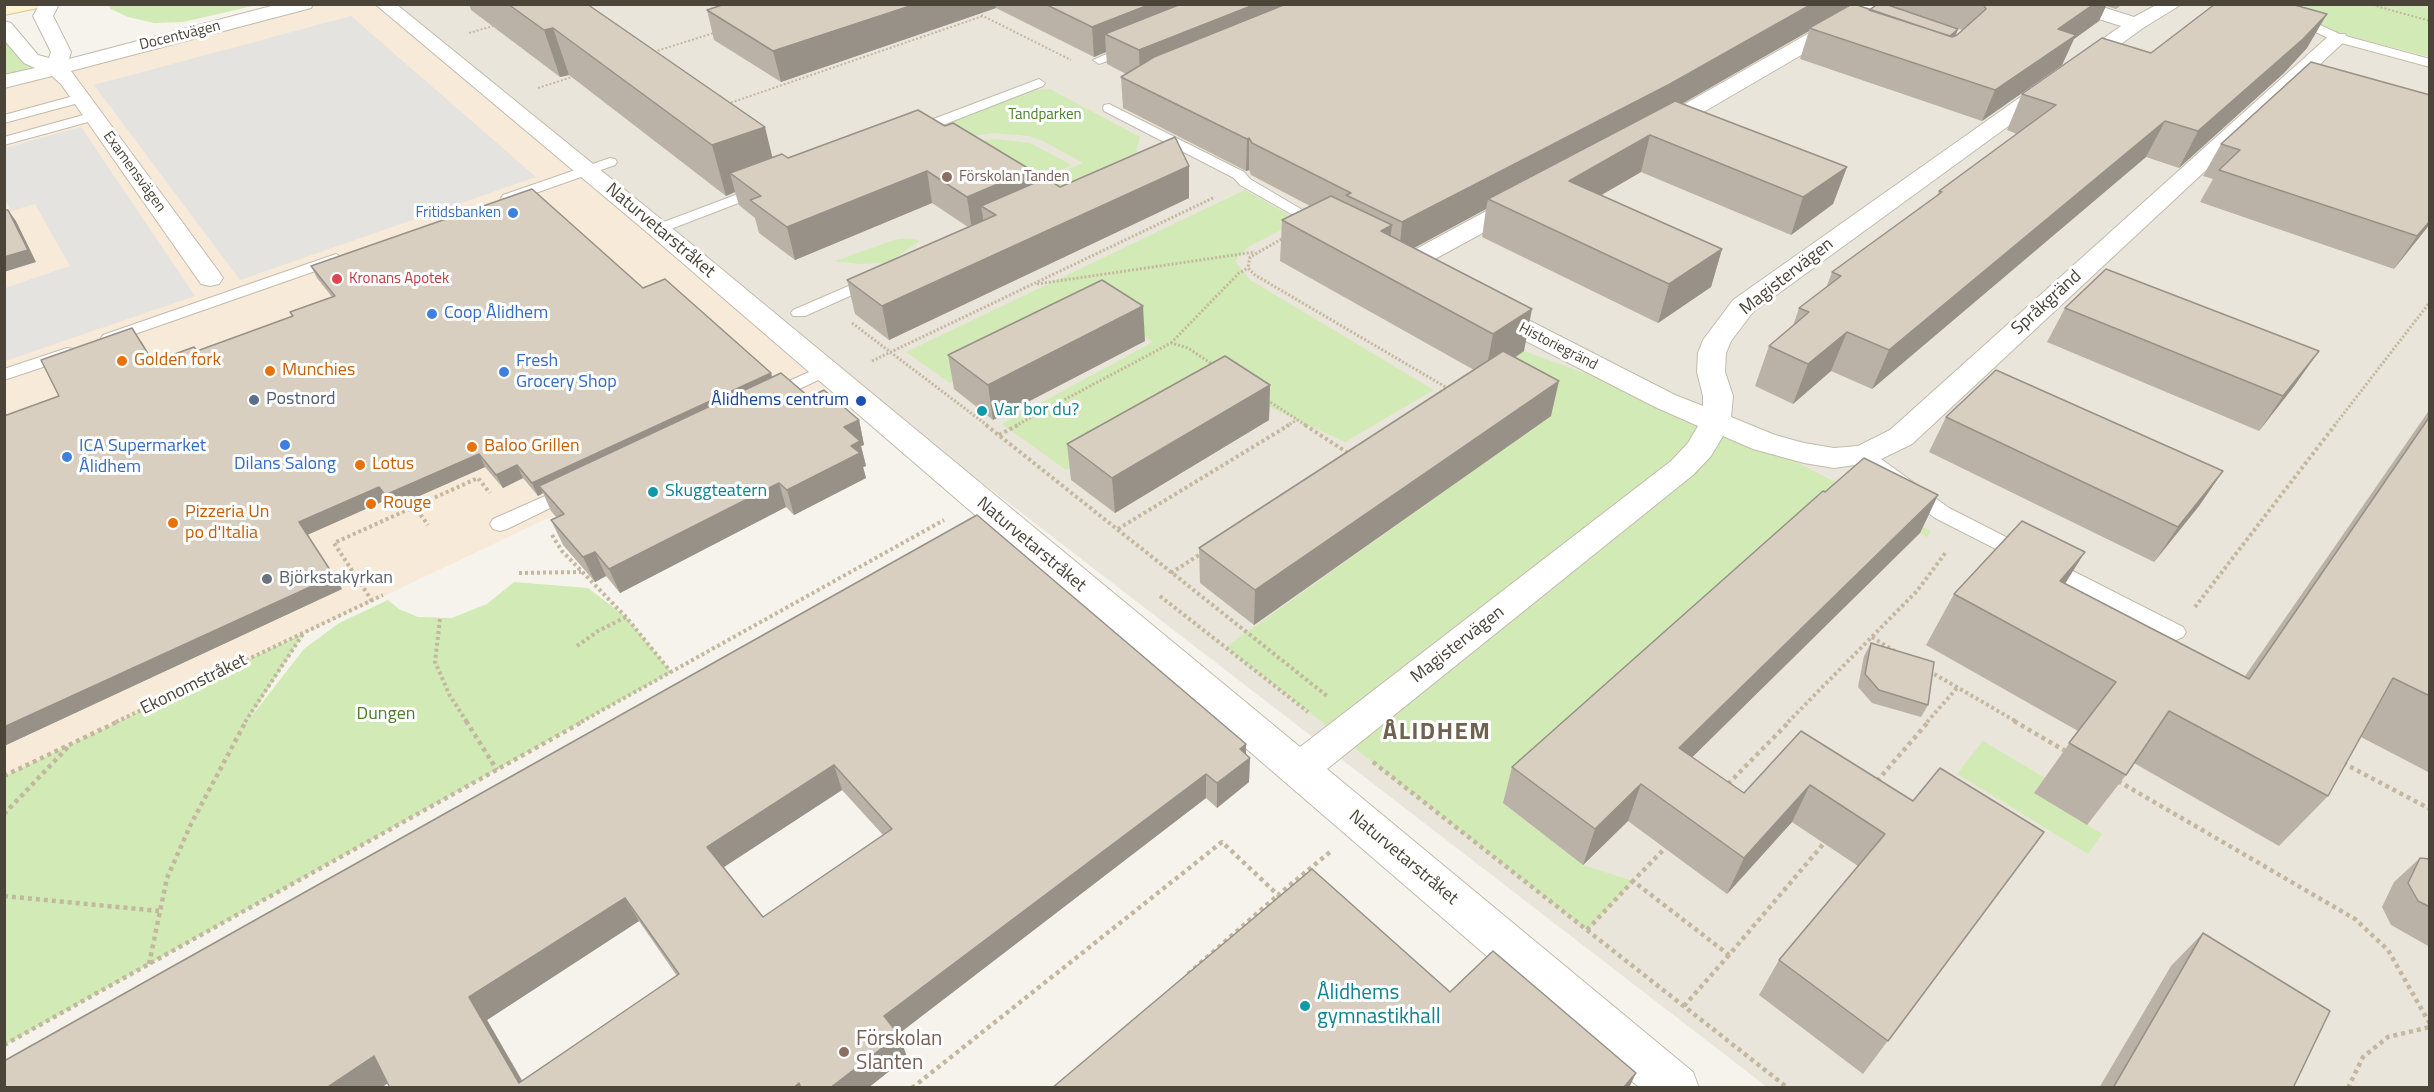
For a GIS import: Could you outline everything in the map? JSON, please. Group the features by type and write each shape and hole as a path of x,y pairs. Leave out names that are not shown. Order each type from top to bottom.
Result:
{"main road":[{"path":"4,9 30,4"}],"street":[{"path":"50,4 43,16 61,52 56,68"},
{"name":"Docentvägen","path":"4,82 304,4"},
{"name":"Naturvetarstråket","path":"384,4 598,166 658,229 1676,1088"},
{"path":"2071,4 2136,24"},
{"name":"Magistervägen","path":"1298,770 1682,468 1700,449 1716,421 1718,396 1711,372 1712,353 1717,340 1743,306 2136,24 2173,4"},
{"path":"1640,139 1846,30 1876,7"},
{"name":"Examensvägen","path":"4,27 32,59 56,68 68,80 210,278"},
{"name":"Språkgränd","path":"1716,421 1764,442 1804,453 1834,458 1864,456 1901,437 2338,38"},
{"name":"Historiegränd","path":"1547,188 1399,263 1665,401 1716,421"}],"lane":[{"path":"2264,4 2338,38 2430,63"},
{"path":"1099,60 1144,43"},
{"path":"899,137 1039,83"},
{"path":"1119,102 1109,108 1239,175 1245,182 1315,222 1338,232"},
{"path":"4,119 88,107"},
{"path":"4,141 88,107"},
{"path":"1160,155 1182,145"},
{"path":"498,202 598,166"},
{"path":"658,229 780,182"},
{"path":"4,375 353,253"},
{"path":"799,313 890,273"},
{"path":"755,403 825,370"},
{"path":"1864,456 1942,513 2176,632"},
{"path":"500,524 587,483"}],"path":[{"path":"2369,4 2430,21"},
{"path":"986,10 978,13 1074,62"},
{"path":"721,106 983,16"},
{"path":"644,55 722,30"},
{"path":"878,43 888,49"},
{"path":"824,61 834,67"},
{"path":"532,89 572,77"},
{"path":"864,364 1245,182"},
{"path":"1248,268 1250,257 1256,252 1315,222"},
{"path":"1031,285 1256,252"},
{"path":"999,435 1171,343 1239,273 1248,268"},
{"path":"1248,268 1452,390 1442,397"},
{"path":"826,302 999,435 1171,573 1351,730 1587,930 1788,1088"},
{"path":"2176,632 2430,302"},
{"path":"1171,343 1188,348 1218,368"},
{"path":"1257,394 1351,455 1341,462"},
{"path":"1118,530 1297,420"},
{"path":"372,601 334,543 478,478 496,500"},
{"path":"410,500 428,525"},
{"path":"4,1045 979,500"},
{"path":"1724,789 1917,591 1934,566 1969,526"},
{"path":"556,542 626,617 671,672"},
{"path":"1171,573 1211,547"},
{"path":"519,573 582,572"},
{"path":"1151,589 1351,730"},
{"name":"Ekonomstråket","path":"4,776 383,595"},
{"path":"577,646 598,631 626,617"},
{"path":"440,619 435,662 450,696 497,770"},
{"path":"148,964 167,878 191,824 242,729 304,633"},
{"path":"1872,637 1900,654"},
{"path":"1919,665 2069,753"},
{"path":"1874,786 1957,688"},
{"path":"4,814 70,744"},
{"path":"2337,760 2430,809"},
{"path":"2110,777 2355,920 2388,950 2430,1026 2388,1036 2363,1057 2348,1088"},
{"path":"1181,980 1362,824"},
{"path":"1587,930 1674,839"},
{"path":"1684,1006 1828,839"},
{"path":"912,1088 1222,842 1278,896"},
{"path":"1633,881 1729,955"},
{"path":"4,896 159,911"}],"shaded area":[{"path":"2264,4 2326,31 2429,63 2429,1087 1767,1087 845,377 384,5"},
{"path":"304,5 384,5 845,377 5,776 5,82"},
{"path":"351,16 536,177 240,280 94,85"},
{"path":"81,127 195,296 5,361 5,288 70,266 35,204 11,211 5,199 5,148"}],"green space":[{"path":"108,5 257,5 183,22 154,23 128,17 111,9"},
{"path":"2273,5 2429,5 2429,57 2345,35"},
{"path":"5,34 31,59 56,68 5,82"},
{"name":"Tandparken","path":"1050,89 1140,137 1136,153 1039,195 1026,187 1083,163 1029,136 993,133 959,138 928,128 1020,92"},
{"path":"996,139 1030,143 1072,165 1024,186 974,141"},
{"path":"1245,190 1299,221 1248,247 1235,261 1250,280 1434,390 1345,442 1222,385 1066,470 1002,424 1153,342 1101,307 950,383 906,352"},
{"path":"910,238 920,241 888,263 858,264 835,261 894,240"},
{"path":"1524,351 1716,421 1931,531 1927,537 1847,495 1503,803 1583,865 1633,881 1587,930 1226,647 1550,416 1486,376"},
{"name":"Dungen","path":"514,582 588,588 626,617 671,672 5,1045 5,776 304,633 247,722 304,649 339,623 388,600 399,609 418,617 452,618 487,604"},
{"path":"1983,741 2045,778 2034,793 2102,834 2088,854 1957,774"}],"building":[{"path":"508,4 587,4 765,127 712,145 553,28 544,30"},
{"path":"725,4 916,4 773,51 707,10"},
{"path":"1045,4 1151,4 1092,27"},
{"path":"1181,4 1256,4 1139,50 1105,34"},
{"path":"1286,4 1812,4 1670,84 1402,222 1346,195 1351,193 1252,143 1249,138 1121,77 1154,57"},
{"path":"1852,4 1952,37 1986,9 1983,4 2094,4 2058,29 2076,35 1995,90 1809,28"},
{"path":"1878,4 1885,4 1958,29 1950,36 1869,10"},
{"path":"2215,4 2291,4 2327,14 2303,39 2198,131 2165,121 1889,350 1847,332 1808,364 1769,346 1809,312 1799,308 1841,276 1832,272 2056,105 2022,94 2102,38 2151,53"},
{"path":"2311,62 2430,95 2430,221 2417,236 2219,170 2240,150 2221,144"},
{"path":"1675,101 1847,167 1803,197 1650,135 1569,181 1722,249 1669,284 1488,199"},
{"path":"918,110 945,126 953,123 1031,170 967,197 927,171 787,227 750,200 761,196 730,173 782,154 788,158"},
{"path":"1175,137 1189,166 882,306 847,280 996,215 981,206 1046,178 1060,187"},
{"path":"532,189 643,288 665,279 771,373 532,483 517,465 496,475 479,454 385,495 379,487 299,522 334,576 4,727 4,416 59,396 41,360 132,328 153,362 194,347 197,351 293,316 290,312 335,296 311,266"},
{"path":"1331,196 1392,225 1381,231 1532,309 1493,334 1282,220"},
{"path":"4,210 8,210 28,250 4,257"},
{"path":"2106,269 2319,351 2283,396 2065,308"},
{"path":"1102,280 1143,306 988,385 948,355"},
{"path":"1503,351 1559,381 1255,590 1199,548"},
{"path":"1225,356 1270,385 1112,478 1067,444"},
{"path":"1996,370 2223,471 2178,527 1946,417"},
{"path":"781,373 809,397 824,390 859,420 844,427 860,441 851,446 860,453 787,490 779,483 609,569 595,552 583,557 551,520 564,514 539,486"},
{"path":"2430,416 2430,696 2393,678 2328,796 2169,711 2126,775 2069,743 2116,682 1954,594 2022,521 2085,552 2060,581 2249,679"},
{"path":"1864,458 1938,495 1679,748 1744,793 1801,731 1913,801 1940,768 2044,832 1888,1041 1779,960 1885,834 1810,785 1744,858 1641,784 1595,829 1512,767 1823,491 1825,492"},
{"path":"977,515 1246,744 1240,749 1250,758 1217,783 1206,774 884,1016 899,1035 830,1088 801,1088 799,1083 793,1088 390,1088 374,1056 326,1088 4,1088 4,1061","holes":["834,765 892,829 763,917 707,847","625,898 679,974 519,1083 469,997"]},
{"path":"1871,643 1934,662 1928,705 1879,690 1865,674"},
{"path":"2420,858 2430,859 2430,907 2418,901 2408,883"},
{"name":"Ålidhems gymnastikhall","path":"1312,869 1450,992 1493,951 1636,1073 1623,1088 1052,1088"},
{"path":"2203,933 2330,1011 2293,1088 2113,1088"}],"place":[{"name":"Förskolan Tanden","path":"947,177"},
{"name":"Fritidsbanken","path":"513,213"},
{"name":"Kronans Apotek","path":"337,279"},
{"name":"Coop Ålidhem","path":"432,314"},
{"name":"Golden fork","path":"122,361"},
{"name":"Munchies","path":"270,371"},
{"name":"Fresh Grocery Shop","path":"504,372"},
{"name":"Postnord","path":"254,400"},
{"name":"Ålidhems centrum","path":"861,401"},
{"name":"Var bor du?","path":"982,411"},
{"name":"Dilans Salong","path":"285,445"},
{"name":"Baloo Grillen","path":"472,447"},
{"name":"ICA Supermarket Ålidhem","path":"67,457"},
{"name":"Lotus","path":"360,465"},
{"name":"Skuggteatern","path":"653,492"},
{"name":"Rouge","path":"371,504"},
{"name":"Pizzeria Un po d'Italia","path":"173,523"},
{"name":"Björkstakyrkan","path":"267,579"},
{"name":"Ålidhems gymnastikhall","path":"1305,1006"},
{"name":"Förskolan Slanten","path":"844,1052"}],"district":[{"name":"ÅLIDHEM","path":"1437,733"}]}
